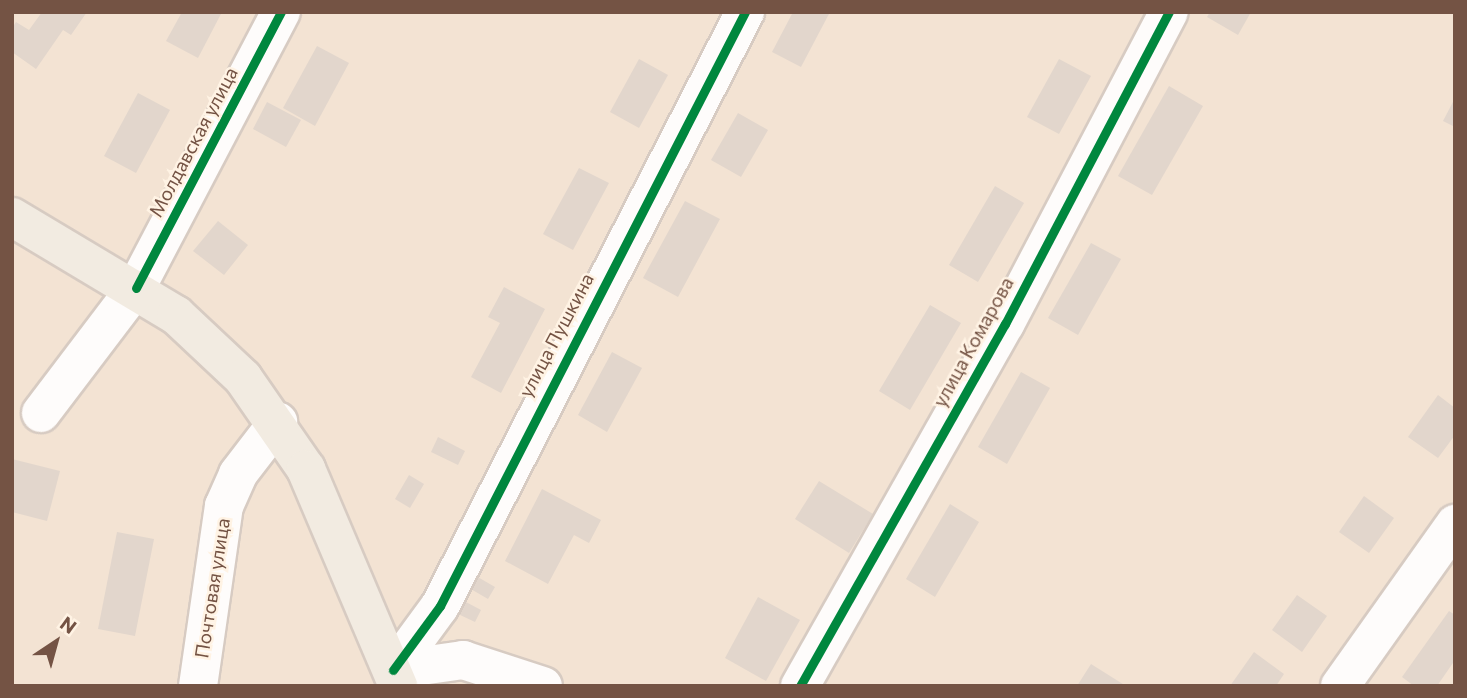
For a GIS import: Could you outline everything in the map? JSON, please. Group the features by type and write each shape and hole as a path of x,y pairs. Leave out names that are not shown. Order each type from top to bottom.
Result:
{"main road":[{"path":"12,217 136,288 207,342 278,422 344,551 395,678"}],"street":[{"name":"Молдавская улица","path":"41,413 136,288 281,12"},
{"name":"улица Пушкина","path":"395,678 446,595 745,12"},
{"name":"улица Комарова","path":"800,686 1004,324 1169,12"},
{"name":"Почтовая улица","path":"198,686 224,506 238,474 278,422"},
{"path":"1340,686 1455,524"},
{"path":"395,678 463,660 543,686"}],"shaded area":[{"path":"12,12 1455,12 1455,686 12,686"}],"building":[{"path":"42,12 87,12 71,35 63,30 36,69 12,52 12,28 16,22 29,30"},
{"path":"182,12 222,12 198,58 166,41"},
{"path":"793,12 830,12 801,67 772,52"},
{"path":"1210,12 1251,12 1238,35 1207,17"},
{"path":"317,46 349,63 315,126 283,108"},
{"path":"639,59 668,75 639,128 610,112"},
{"path":"1059,59 1091,76 1059,134 1027,117"},
{"path":"1169,86 1203,106 1152,195 1118,176"},
{"path":"138,93 170,110 136,173 104,156"},
{"path":"1455,98 1455,127 1443,121"},
{"path":"267,102 301,120 286,147 253,129"},
{"path":"738,113 768,130 741,177 711,160"},
{"path":"579,168 609,183 573,250 543,234"},
{"path":"995,186 1024,203 978,282 949,265"},
{"path":"685,201 720,219 678,297 643,278"},
{"path":"218,221 248,245 224,275 193,251"},
{"path":"1091,243 1121,259 1078,335 1048,318"},
{"path":"504,287 545,309 501,393 471,377 500,323 488,317"},
{"path":"930,305 961,323 910,410 879,391"},
{"path":"612,352 642,368 607,432 578,415"},
{"path":"1021,372 1050,388 1007,464 978,447"},
{"path":"1438,395 1455,408 1455,435 1438,458 1408,437"},
{"path":"438,437 465,451 458,465 431,452"},
{"path":"12,459 60,471 47,521 12,512"},
{"path":"409,475 424,484 410,508 395,499"},
{"path":"819,481 873,514 849,553 795,519"},
{"path":"542,489 601,520 589,543 574,535 548,584 505,561"},
{"path":"1364,496 1394,518 1369,553 1339,532"},
{"path":"950,504 979,522 935,597 906,579"},
{"path":"117,532 154,539 135,636 98,629"},
{"path":"476,576 495,587 488,599 469,588"},
{"path":"1297,595 1327,616 1302,652 1272,630"},
{"path":"758,597 800,620 766,681 725,658"},
{"path":"464,601 481,610 475,622 458,614"},
{"path":"1449,611 1455,615 1455,660 1437,686 1414,686 1402,677"},
{"path":"1254,652 1284,674 1276,686 1230,686"},
{"path":"1091,664 1126,686 1077,686"}],"cycle path":[{"path":"136,288 281,12"},
{"path":"393,670 440,606 745,12"},
{"path":"800,686 1005,324 1169,12"}]}
